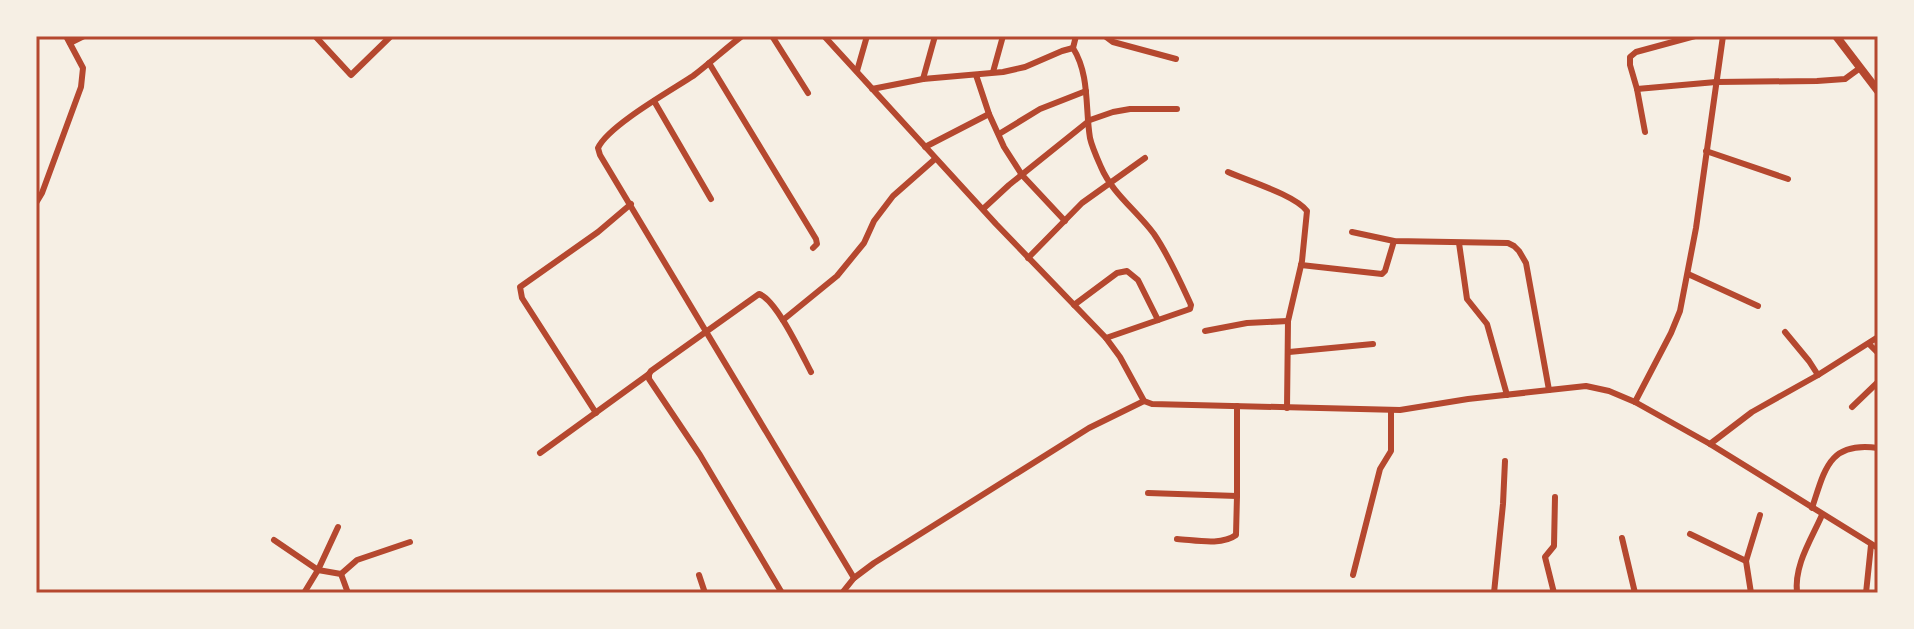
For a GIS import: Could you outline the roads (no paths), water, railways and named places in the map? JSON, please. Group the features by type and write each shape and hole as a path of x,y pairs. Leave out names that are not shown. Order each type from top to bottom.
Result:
{"street":[{"path":"36,203 81,87 83,68 68,39 84,36"},
{"path":"315,36 351,75 391,36"},
{"path":"727,36 733,43"},
{"path":"742,36 603,139 598,148 854,578"},
{"path":"772,36 808,93"},
{"path":"824,36 935,159 1106,338 1144,401 1152,404 1391,410 1586,386 1609,391 1710,444 1874,547 1866,593"},
{"path":"857,71 867,36"},
{"path":"923,79 935,36"},
{"path":"993,72 1003,36"},
{"path":"1076,36 1073,48 1081,63 1090,138 1102,171 1154,234 1191,305 1190,309 1106,338"},
{"path":"1105,36 1113,42 1176,59"},
{"path":"1645,132 1630,57 1636,52 1695,36"},
{"path":"1635,402 1680,311 1723,36"},
{"path":"1836,36 1878,91"},
{"path":"872,89 923,79 1003,72 1025,67 1073,48"},
{"path":"709,63 816,239 817,244 813,248"},
{"path":"1637,89 1716,82 1845,79 1860,68"},
{"path":"976,75 1004,147 1022,175 1065,221"},
{"path":"999,134 1040,109 1086,91"},
{"path":"654,101 711,199"},
{"path":"983,209 1090,120 1130,109 1177,109"},
{"path":"925,147 989,114"},
{"path":"1706,151 1788,179"},
{"path":"1028,258 1082,203 1145,158"},
{"path":"783,320 837,276 864,243 874,221 893,196 935,159"},
{"path":"1228,172 1294,200 1305,207 1308,216 1288,321 1287,408"},
{"path":"596,413 522,298 520,287 598,232 631,204"},
{"path":"1352,232 1394,241 1497,242 1514,246 1526,263 1549,390"},
{"path":"1301,265 1382,274 1394,241"},
{"path":"1459,243 1467,299 1487,324 1507,395"},
{"path":"1074,305 1117,273 1127,271 1138,280 1158,320"},
{"path":"1688,274 1758,306"},
{"path":"540,453 759,294 766,296 783,320 811,372"},
{"path":"1205,331 1247,323 1288,321"},
{"path":"1785,332 1818,375"},
{"path":"1710,444 1752,412 1878,337"},
{"path":"1289,352 1373,344"},
{"path":"1869,344 1878,353"},
{"path":"649,374 649,379 700,455 782,593"},
{"path":"1852,407 1878,382"},
{"path":"842,593 854,578 899,546 1089,428 1144,401"},
{"path":"1177,539 1210,541 1233,538 1237,530 1237,406"},
{"path":"1353,575 1380,469 1391,451 1391,410"},
{"path":"1812,508 1833,457 1841,450 1856,446 1878,448"},
{"path":"1494,593 1505,461"},
{"path":"1148,493 1237,496"},
{"path":"1554,593 1545,557 1554,546 1555,497"},
{"path":"1751,593 1746,561 1760,515"},
{"path":"1797,593 1795,578 1798,568 1822,515"},
{"path":"304,593 338,527"},
{"path":"1690,534 1746,561"},
{"path":"1622,538 1635,593"},
{"path":"274,540 318,570 341,574"},
{"path":"341,574 357,560 410,542"},
{"path":"341,574 348,593"},
{"path":"699,575 705,593"}]}
